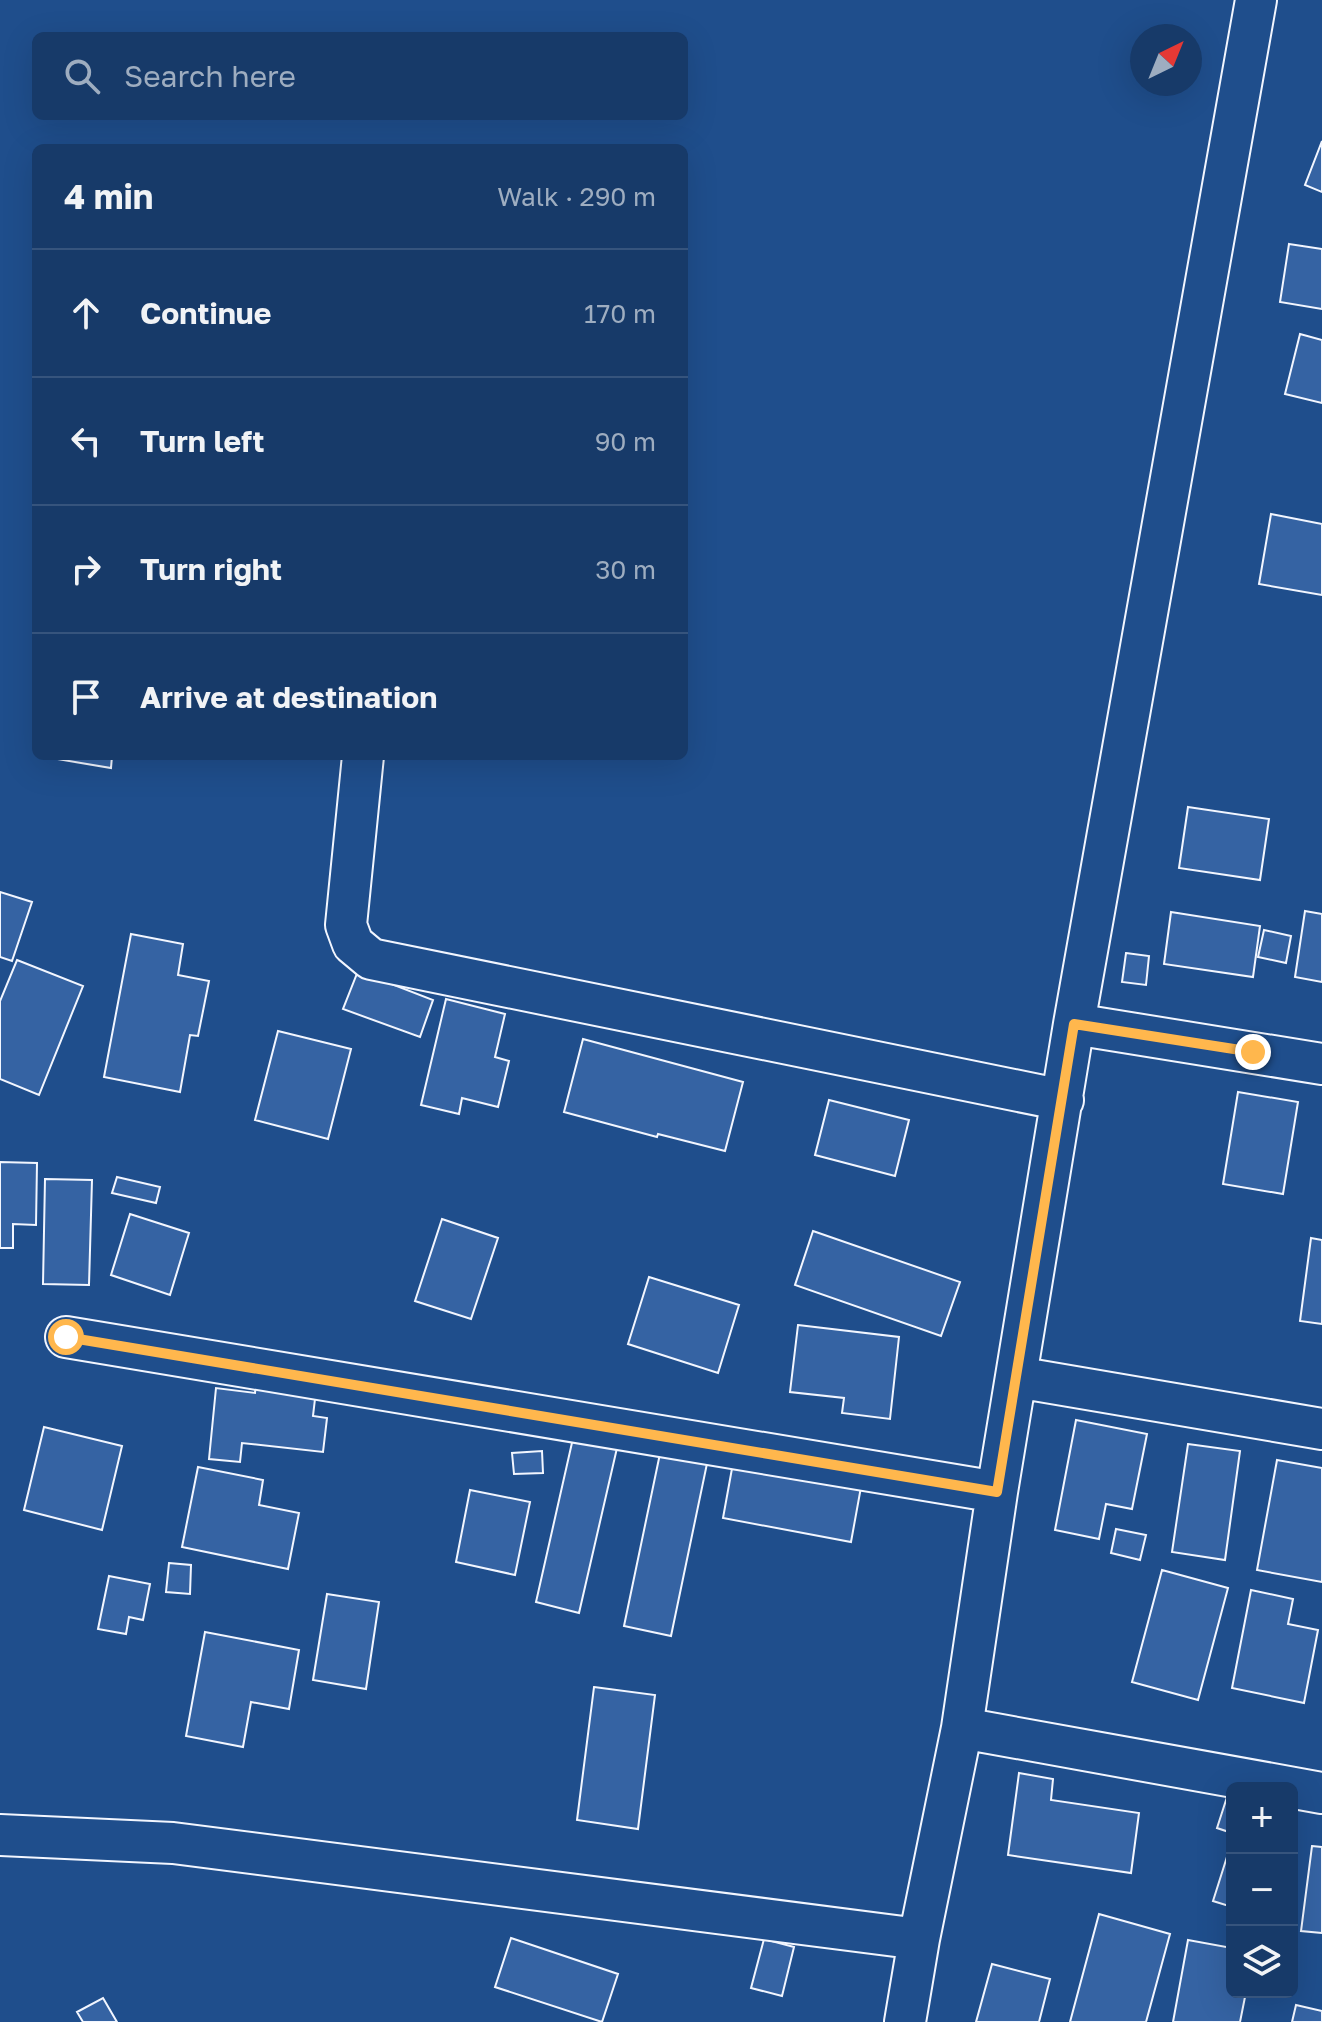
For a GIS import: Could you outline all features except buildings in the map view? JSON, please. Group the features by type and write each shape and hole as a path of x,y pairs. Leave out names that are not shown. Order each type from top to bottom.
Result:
{"street":[{"path":"905,2022 962,1728 997,1492 1074,1024 1256,0"},
{"path":"363,760 346,925 353,944 371,959 1063,1100"},
{"path":"1074,1024 1322,1064"},
{"path":"66,1337 997,1492"},
{"path":"1016,1377 1322,1429"},
{"path":"962,1728 1322,1793"},
{"path":"0,1835 173,1843 919,1939"}],"route":[{"path":"66,1337 997,1492 1074,1024 1253,1052"}]}
